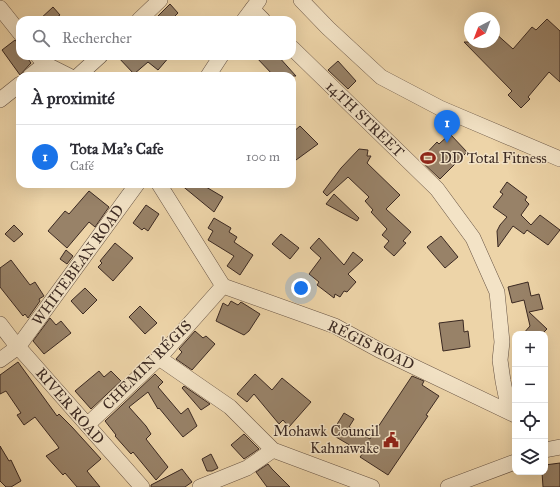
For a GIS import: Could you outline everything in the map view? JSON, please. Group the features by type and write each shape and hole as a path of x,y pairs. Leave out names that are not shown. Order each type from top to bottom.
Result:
{"street":[{"path":"143,16 160,0"},
{"path":"301,0 328,28 382,77 440,108 560,159"},
{"path":"0,8 16,28"},
{"name":"14TH STREET","path":"296,52 437,189 473,238 497,292 502,342 500,360 507,401 512,405"},
{"path":"33,72 41,60 62,72"},
{"path":"82,72 96,60"},
{"path":"211,72 218,60"},
{"path":"0,100 16,87"},
{"name":"WHITEBEAN ROAD","path":"0,360 18,347 134,188"},
{"path":"161,188 222,286"},
{"name":"CHEMIN RÉGIS","path":"87,425 159,358 222,286"},
{"name":"RÉGIS ROAD","path":"222,286 335,326 379,350 512,415"},
{"name":"RIVER ROAD","path":"0,324 18,347 142,487"},
{"path":"159,358 230,407 273,450 372,487"},
{"path":"200,487 247,468 273,450"},
{"path":"448,487 512,463"}],"building":[{"path":"170,4 178,13 175,16 158,16"},
{"path":"53,7 60,15 59,16 43,16"},
{"path":"547,19 560,31 560,82 549,72 528,97 530,99 521,108 508,95 512,91 470,48 500,48 500,37 513,49 532,27 536,30"},
{"path":"15,40 16,60 29,60 31,63 23,72 18,72 2,50"},
{"path":"121,60 167,60 158,70 148,62 136,72 132,72"},
{"path":"259,60 282,60 292,72 270,72"},
{"path":"338,61 356,81 348,89 328,70"},
{"path":"300,126 318,144 296,160 296,130"},
{"path":"450,134 467,152 440,179 420,160 437,142 439,144"},
{"path":"359,149 368,150 367,156 371,156 367,163 400,195 386,209 411,232 403,241 406,243 394,256 384,247 389,241 382,235 387,229 371,212 373,210 365,201 369,197 348,177 327,196 323,192 341,168"},
{"path":"507,182 527,197 525,200 529,204 521,215 531,225 540,215 560,230 548,245 527,230 524,234 513,226 498,247 497,231 507,217 493,207 503,194 500,192"},
{"path":"185,188 208,188 223,197 214,212"},
{"path":"89,191 109,207 95,227 89,222 67,248 48,231 65,211 69,214"},
{"path":"334,194 359,218 357,221 326,204"},
{"path":"146,205 159,214 148,231 144,228 142,230 133,223"},
{"path":"214,218 231,228 229,232 237,237 234,242 253,255 240,275 227,266 234,256 208,240 213,231 208,228"},
{"path":"14,225 23,234 14,242 5,234"},
{"path":"281,234 299,248 290,259 272,244"},
{"path":"441,236 458,257 445,268 427,247"},
{"path":"319,238 344,265 353,252 363,260 348,274 356,282 347,292 344,291 340,297 335,294 334,298 317,285 319,282 309,274 321,258 310,248"},
{"path":"115,243 133,258 113,281 98,267 102,263 100,261"},
{"path":"66,250 73,256 67,264 60,259"},
{"path":"11,260 30,285 35,282 44,296 39,299 40,301 28,318 25,314 23,316 0,287 0,268"},
{"path":"528,282 531,296 539,294 543,309 529,312 547,329 545,331 526,331 530,326 524,300 512,303 508,287"},
{"path":"85,288 97,300 83,314 71,301"},
{"path":"231,301 238,305 241,302 260,314 249,331 244,335 216,321 223,303 228,306"},
{"path":"140,306 157,323 145,334 129,317"},
{"path":"50,318 56,325 61,321 71,333 44,354 33,341"},
{"path":"463,320 464,332 468,331 470,347 443,351 439,323"},
{"path":"195,331 203,338 206,336 215,344 192,370 176,359 182,352 179,349"},
{"path":"18,362 57,416 59,414 101,459 87,471 100,487 77,487 65,473 63,475 46,456 59,448 57,445 35,417 24,425 17,415 21,413 6,391 0,394 0,375"},
{"path":"99,371 104,377 111,371 121,381 91,409 75,391"},
{"path":"155,374 163,382 158,387 181,414 188,408 197,426 183,437 159,408 158,409 148,392 129,407 146,426 151,434 146,439 168,467 156,480 133,452 131,454 115,436 116,435 105,421"},
{"path":"255,374 272,390 282,378 311,402 289,427 283,420 279,424 254,394 247,402 237,394"},
{"path":"412,376 424,381 422,385 439,396 426,415 428,416 388,475 360,457 363,453 331,434 344,413 354,419 349,427 370,439"},
{"path":"184,386 210,404 201,410 182,388"},
{"path":"244,434 259,449 244,459 231,445"},
{"path":"0,446 9,461 11,460 21,481 11,487 6,487 0,481"},
{"path":"211,454 218,468 212,471 207,471 202,459"},
{"path":"560,463 560,487 543,487 542,475 548,475 548,465"},
{"path":"268,464 290,487 267,487 256,472"},
{"path":"182,469 192,482 185,487 151,487 151,485"}],"place":[{"name":"Tota Ma's Cafe","path":"447,143"},
{"name":"DD Total Fitness","path":"428,158"},
{"name":"Mohawk Council Kahnawake","path":"391,440"}]}
